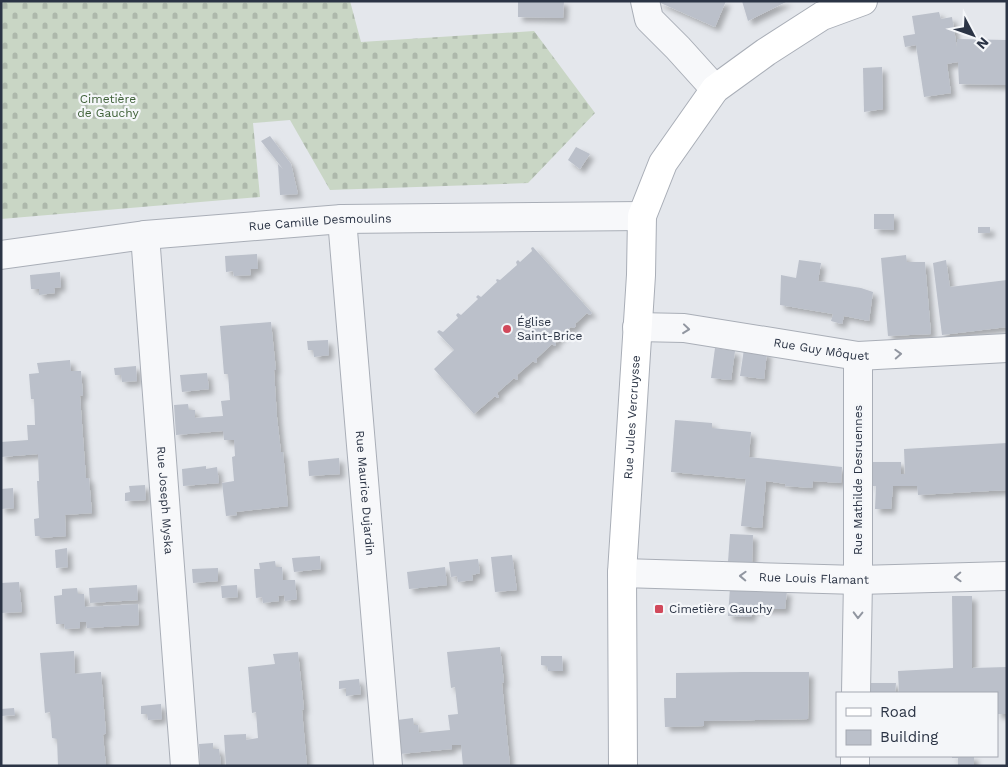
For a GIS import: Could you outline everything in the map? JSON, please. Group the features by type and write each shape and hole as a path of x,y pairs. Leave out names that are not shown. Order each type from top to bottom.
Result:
{"main road":[{"name":"Rue Jules Vercruysse","path":"623,766 622,573 641,276 642,216 663,163 715,89 766,52 822,16 863,1"}],"street":[{"path":"645,1 649,19 715,89"},
{"name":"Rue Camille Desmoulins","path":"1,255 145,235 342,219 642,216"},
{"name":"Rue Maurice Dujardin","path":"342,219 388,766"},
{"name":"Rue Joseph Myska","path":"145,235 185,766"},
{"name":"Rue Guy Môquet","path":"637,327 684,328 858,356 1007,348"},
{"name":"Rue Mathilde Desruennes","path":"856,692 858,356"},
{"name":"Rue Louis Flamant","path":"622,573 858,580 1007,576"}],"green space":[{"name":"Cimetière de Gauchy","path":"1,1 350,1 361,42 534,31 595,113 528,183 330,190 290,120 253,123 260,197 1,219"}],"building":[{"path":"518,1 564,1 563,18 518,17"},
{"path":"656,1 726,1 715,27"},
{"path":"742,1 788,1 748,21"},
{"path":"939,12 941,19 952,17 957,48 957,39 1007,40 1007,85 959,84 958,62 947,64 951,93 924,97 916,45 905,47 903,36 915,34 912,16"},
{"path":"882,67 883,109 864,112 863,68"},
{"path":"270,136 291,164 298,194 280,195 278,164 283,169 261,141"},
{"path":"576,147 590,154 580,169 568,160"},
{"path":"874,214 894,214 894,230 874,229"},
{"path":"978,227 990,227 990,233 978,233"},
{"name":"Église Saint-Brice","path":"533,247 592,313 590,315 587,313 575,324 574,328 571,327 555,341 555,346 552,344 536,359 536,363 533,361 517,375 517,380 514,378 497,393 499,397 495,396 474,414 434,369 454,350 437,332 439,330 443,332 458,318 456,315 458,313 461,315 478,299 476,297 478,295 481,297 497,282 497,279 500,280 517,265 516,262 518,260 520,262 532,251 531,248"},
{"path":"257,254 258,269 250,269 251,275 234,276 233,271 226,272 225,256"},
{"path":"906,255 907,262 925,262 931,334 888,336 881,258"},
{"path":"799,260 821,263 818,281 861,288 873,292 869,321 844,316 842,324 831,321 833,314 780,305 781,275 796,278"},
{"path":"946,260 950,287 1007,280 1007,327 942,335 933,263"},
{"path":"60,272 61,287 54,288 55,293 39,295 39,289 31,289 30,275"},
{"path":"271,322 276,370 274,370 277,417 281,452 283,452 288,506 236,512 237,515 226,516 222,483 234,481 232,457 235,456 234,440 224,440 223,431 176,435 174,405 188,404 189,410 195,410 195,418 223,416 221,401 230,400 228,374 224,374 220,326"},
{"path":"328,340 329,355 314,357 313,350 308,350 307,341"},
{"path":"715,348 735,351 731,380 711,378"},
{"path":"744,349 767,352 764,379 740,376"},
{"path":"70,360 71,371 81,371 83,395 80,396 86,478 89,478 92,513 65,515 66,536 40,538 40,536 35,536 34,519 39,518 38,454 1,457 1,442 28,440 27,425 35,425 34,399 31,399 29,374 39,373 37,363"},
{"path":"136,366 137,381 122,382 121,375 115,375 114,368"},
{"path":"207,373 209,389 182,392 180,375"},
{"path":"675,420 712,423 712,428 751,432 749,457 842,467 841,483 813,481 812,488 785,486 786,484 766,481 762,528 741,526 746,479 671,472"},
{"path":"1007,443 1007,490 918,495 917,486 893,486 891,509 875,509 876,486 872,486 872,462 901,462 901,474 905,474 904,449"},
{"path":"339,458 340,474 309,476 308,461"},
{"path":"206,466 206,469 217,467 219,483 183,486 182,469"},
{"path":"145,485 146,500 125,501 125,493 130,492 129,486"},
{"path":"13,488 14,508 1,509 1,489"},
{"path":"730,534 753,535 752,563 728,562"},
{"path":"67,548 68,567 56,568 55,550"},
{"path":"512,555 517,590 495,592 491,557"},
{"path":"320,556 321,569 294,572 292,558"},
{"path":"478,559 480,573 472,575 473,580 458,582 457,576 451,577 449,562"},
{"path":"275,561 276,567 282,567 283,580 295,580 297,599 285,601 284,595 278,596 279,601 263,603 262,597 256,598 254,569 260,569 259,563"},
{"path":"445,567 447,585 409,589 407,572"},
{"path":"218,568 218,581 193,583 192,569"},
{"path":"19,582 22,612 1,613 1,583"},
{"path":"137,585 138,600 90,603 89,588"},
{"path":"237,585 238,597 222,598 221,586"},
{"path":"77,588 78,594 84,594 85,607 138,604 139,625 87,628 86,622 80,622 80,628 65,629 64,624 56,624 54,596 62,595 62,589"},
{"path":"730,588 787,591 785,609 752,609 751,617 728,616"},
{"path":"952,596 972,596 972,668 1007,667 1007,714 998,714 998,692 899,692 898,671 953,668"},
{"path":"500,647 510,766 463,766 461,745 452,745 452,749 400,754 397,720 413,718 414,725 418,725 419,733 450,730 448,715 458,714 455,687 451,688 447,652"},
{"path":"74,651 75,674 101,672 106,733 103,735 106,766 58,766 57,739 52,738 50,712 45,713 40,653"},
{"path":"298,652 307,766 226,766 224,735 246,734 246,740 258,738 256,712 252,713 248,667 275,664 273,654"},
{"path":"541,656 562,656 563,671 548,671 547,666 541,665"},
{"path":"809,672 808,719 704,721 704,726 665,727 664,698 676,698 676,673"},
{"path":"359,679 361,694 346,696 346,688 339,689 339,681"},
{"path":"869,683 896,683 895,692 868,692"},
{"path":"161,704 162,719 148,720 147,714 141,714 141,706"},
{"path":"14,708 15,715 1,716 1,709"},
{"path":"213,743 213,749 219,749 221,764 200,766 199,744"},
{"path":"974,757 974,766 958,766 958,758 952,758"}],"place":[{"name":"Église Saint-Brice","path":"507,329"},
{"name":"Cimetière Gauchy","path":"659,609"}]}
